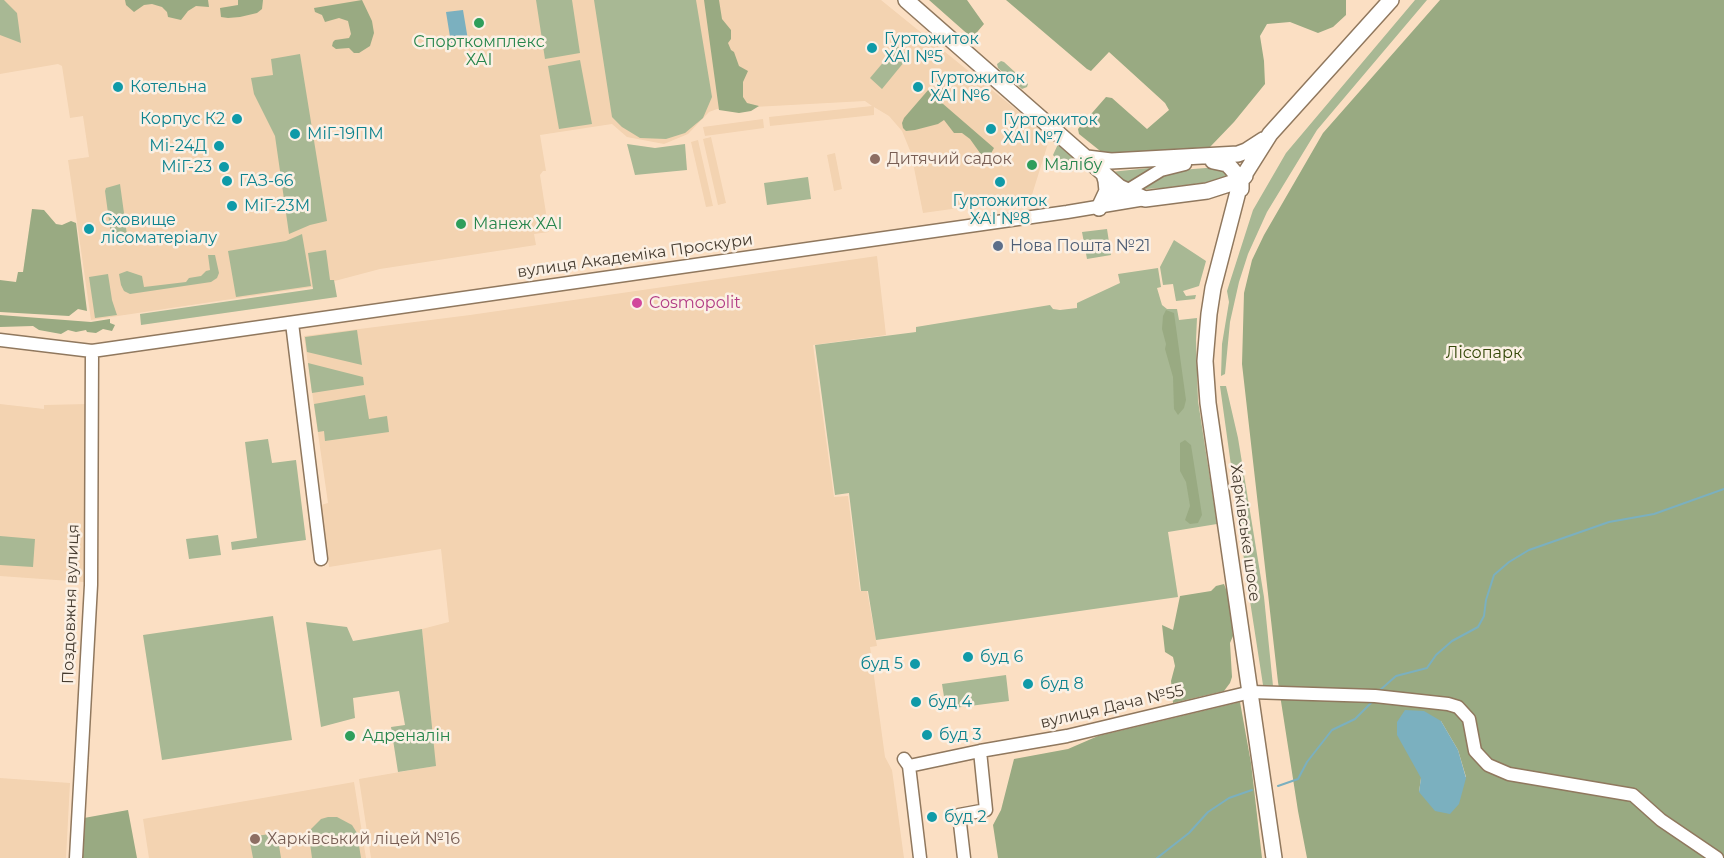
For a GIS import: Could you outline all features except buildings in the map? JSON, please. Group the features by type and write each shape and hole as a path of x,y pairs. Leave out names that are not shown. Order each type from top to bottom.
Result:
{"main road":[{"path":"906,0 1104,174 1125,190 1145,199"},
{"name":"Харківське шосе","path":"1275,858 1212,434 1205,361 1206,338 1213,288 1236,210 1241,180 1270,134 1391,0"},
{"name":"Харківське шосе","path":"1236,210 1265,158 1306,94"},
{"path":"1213,162 1243,153 1270,134"},
{"path":"1087,158 1129,161 1243,153"},
{"path":"1087,158 1111,166 1213,162 1227,164 1241,180"},
{"name":"вулиця Академіка Проскури","path":"1145,199 1207,190 1241,180 1265,158"},
{"path":"1099,208 1107,191 1104,174"},
{"path":"1207,190 1236,210"}],"street":[{"path":"1099,208 1161,170 1185,164"},
{"name":"вулиця Академіка Проскури","path":"0,340 92,351 1099,208 1145,199"},
{"path":"292,323 321,559"},
{"name":"Поздовжня вулиця","path":"76,858 91,585 92,351"},
{"name":"вулиця Дача №55","path":"920,858 906,763 1084,732 1251,692 1375,696 1458,707 1469,719 1475,751 1488,765 1509,774 1632,795 1661,820 1717,858"},
{"path":"964,858 959,815 986,810 980,751"}],"shaded area":[{"path":"0,0 881,0 1050,137 1031,198 923,213 911,153 902,131 889,116 874,107 874,115 770,126 769,117 872,106 865,101 717,109 709,112 688,134 664,144 627,137 612,124 540,135 546,171 540,175 549,232 534,234 536,245 380,269 312,287 91,320 68,160 89,157 83,116 70,118 62,66 58,64 0,74"},
{"path":"763,119 764,128 705,136 703,127"},
{"path":"711,137 726,203 718,205 703,139"},
{"path":"698,140 713,206 706,207 691,142"},
{"path":"835,153 842,189 834,191 827,155"},
{"path":"877,256 886,335 813,345 834,497 848,496 860,591 867,591 877,646 870,647 885,757 892,770 904,858 371,858 359,779 435,766 422,629 449,622 441,549 329,567 321,505 328,503 304,336 470,315"},
{"path":"0,404 44,409 44,405 88,404 84,582 0,576"},
{"path":"0,778 70,783 66,858 0,858"},
{"name":"Харківський ліцей №16","path":"354,782 366,858 149,858 143,819"}],"green space":[{"path":"0,0 4,0 17,13 21,43 0,35"},
{"path":"125,0 208,0 209,7 196,6 188,11 181,20 168,17 162,7 152,4 144,5 134,12 126,5"},
{"path":"238,0 263,0 262,9 257,13 240,17 221,17 220,8 238,5"},
{"path":"362,0 372,21 374,33 370,46 359,53 354,53 349,48 336,49 332,46 335,40 349,38 351,34 348,21 339,18 325,22 322,15 315,12 314,8"},
{"path":"536,0 572,0 580,53 545,59"},
{"path":"594,0 696,0 712,97 703,118 685,133 666,139 640,138 622,127 612,117"},
{"path":"704,0 719,0 722,19 731,30 731,39 728,43 739,66 748,71 743,82 743,97 747,103 759,106 751,111 739,113 719,110"},
{"path":"929,0 967,0 984,24 972,38"},
{"path":"1006,0 1346,0 1346,15 1333,27 1318,33 1290,22 1267,24 1260,36 1265,84 1210,147 1104,154 1079,134 1078,129 1106,97 1112,98 1147,129 1169,110 1165,103 1109,52 1091,71 1087,69"},
{"path":"1415,0 1427,0 1317,130 1267,212 1248,254 1239,282 1230,322 1225,374 1221,376 1222,344 1229,302 1227,291 1253,210 1286,153"},
{"name":"Лісопарк","path":"1440,0 1724,0 1724,858 1307,858 1278,682 1242,364 1244,293 1252,260 1323,133","holes":["1441,721 1458,750 1466,777 1419,792 1421,778"]},
{"path":"897,46 909,56 882,89 870,78"},
{"path":"300,54 327,221 289,234 275,136 254,94 251,78 273,75 271,59"},
{"path":"580,60 592,124 559,129 548,66"},
{"path":"1001,61 1028,84 1027,87 1022,89 998,68 997,64"},
{"path":"941,88 950,90 942,103 994,148 988,159 980,153 970,139 962,133 954,133 944,120 938,124 915,130 906,131 903,128 904,118 929,89 937,91"},
{"path":"1059,142 1087,169 1074,165 1072,172 1067,171 1053,155"},
{"path":"627,144 655,148 685,144 687,170 635,175"},
{"path":"1228,167 1228,176 1217,181 1163,188 1139,187 1152,179 1181,170"},
{"path":"1149,168 1126,184 1111,172"},
{"path":"808,177 811,199 767,205 764,183"},
{"path":"120,184 127,235 113,237 105,191 106,188"},
{"path":"32,209 44,210 56,224 62,225 71,221 76,223 87,311 78,309 69,316 0,312 0,280 16,282 18,272 23,272"},
{"path":"1107,229 1111,255 1087,259 1082,232"},
{"path":"302,234 311,286 236,297 228,251 286,241"},
{"path":"1174,240 1206,261 1199,286 1183,291 1186,296 1196,295 1195,299 1176,301 1173,284 1163,285 1160,267"},
{"path":"326,250 330,280 334,280 337,297 141,325 140,314 313,289 308,253"},
{"path":"208,255 215,255 219,273 217,278 211,282 130,294 124,291 121,285 119,274 127,271 142,276 144,287 186,282 189,278 201,276 210,270"},
{"path":"1158,268 1161,287 1157,288 1162,305 1167,309 1177,309 1179,320 1197,318 1198,401 1217,524 1168,532 1178,597 876,640 868,591 861,591 849,493 835,495 815,345 916,332 916,327 1050,305 1053,309 1060,310 1077,308 1077,303 1120,283 1118,274"},
{"path":"108,274 117,315 95,318 89,277"},
{"path":"1166,310 1174,313 1186,400 1184,408 1178,415 1174,409 1173,377 1162,329"},
{"path":"0,315 91,322 110,319 110,323 115,325 112,331 103,329 96,333 86,330 76,332 68,330 61,334 39,330 33,326 0,327"},
{"path":"357,330 362,365 307,352 305,337"},
{"path":"308,363 363,377 364,385 312,393"},
{"path":"1220,386 1226,386 1238,438 1264,597 1273,686 1266,688 1263,685 1248,588"},
{"path":"365,395 369,419 387,416 389,432 325,441 324,431 318,432 314,404"},
{"path":"268,439 272,463 296,460 306,540 232,550 231,542 257,538 245,442"},
{"path":"1185,440 1191,445 1202,515 1198,523 1190,524 1185,520 1190,506 1186,482 1180,471 1180,443"},
{"path":"218,535 221,555 189,559 186,539"},
{"path":"0,536 35,539 33,567 0,565"},
{"path":"1224,584 1229,597 1233,636 1230,643 1232,677 1230,683 1224,691 1173,703 1171,681 1175,666 1173,657 1165,652 1162,625 1173,630 1180,596 1211,591 1216,586"},
{"path":"273,616 292,740 162,760 143,635"},
{"path":"306,622 347,627 353,641 422,629 436,766 398,772 391,727 405,725 399,691 353,698 355,718 321,727"},
{"path":"1006,675 1009,701 946,709 942,684"},
{"path":"1240,702 1251,763 1262,858 998,858 993,825 1001,810 1014,759 1068,749 1098,736"},
{"path":"128,810 137,858 82,858 84,818"},
{"path":"337,817 352,825 357,833 361,858 312,858 309,836 311,829 321,819"},
{"path":"277,833 281,858 253,858 249,837"}],"water":[{"path":"463,10 468,40 451,43 446,12"},
{"path":"1405,710 1424,711 1441,721 1458,750 1466,778 1459,804 1450,814 1435,811 1419,792 1421,778 1397,735 1397,722"}],"waterway":[{"path":"1379,691 1396,676 1427,668 1436,655 1452,641 1478,627 1484,616 1486,600 1494,575 1509,562 1529,550 1609,522 1654,514 1724,489"},
{"path":"1278,786 1298,779 1307,762 1332,730 1355,719 1373,701"},
{"path":"1157,858 1189,833 1208,812 1229,798 1252,790"}],"place":[{"name":"Спорткомплекс ХАІ","path":"479,23"},
{"name":"Гуртожиток ХАІ №5","path":"872,48"},
{"name":"Котельна","path":"118,87"},
{"name":"Гуртожиток ХАІ №6","path":"918,87"},
{"name":"Корпус К2","path":"237,119"},
{"name":"Гуртожиток ХАІ №7","path":"991,129"},
{"name":"МіГ-19ПМ","path":"295,134"},
{"name":"Мі-24Д","path":"219,146"},
{"name":"Дитячий садок","path":"875,159"},
{"name":"Малібу","path":"1032,165"},
{"name":"МіГ-23","path":"224,167"},
{"name":"ГАЗ-66","path":"227,181"},
{"name":"Гуртожиток ХАІ №8","path":"1000,182"},
{"name":"МіГ-23М","path":"232,206"},
{"name":"Манеж ХАІ","path":"461,224"},
{"name":"Сховище лісоматеріалу","path":"89,229"},
{"name":"Нова Пошта №21","path":"998,246"},
{"name":"Cosmopolit","path":"637,303"},
{"name":"буд 6","path":"968,657"},
{"name":"буд 5","path":"915,664"},
{"name":"буд 8","path":"1028,684"},
{"name":"буд 4","path":"916,702"},
{"name":"буд 3","path":"927,735"},
{"name":"Адреналін","path":"350,736"},
{"name":"буд 2","path":"932,817"},
{"name":"Харківський ліцей №16","path":"255,839"}]}
